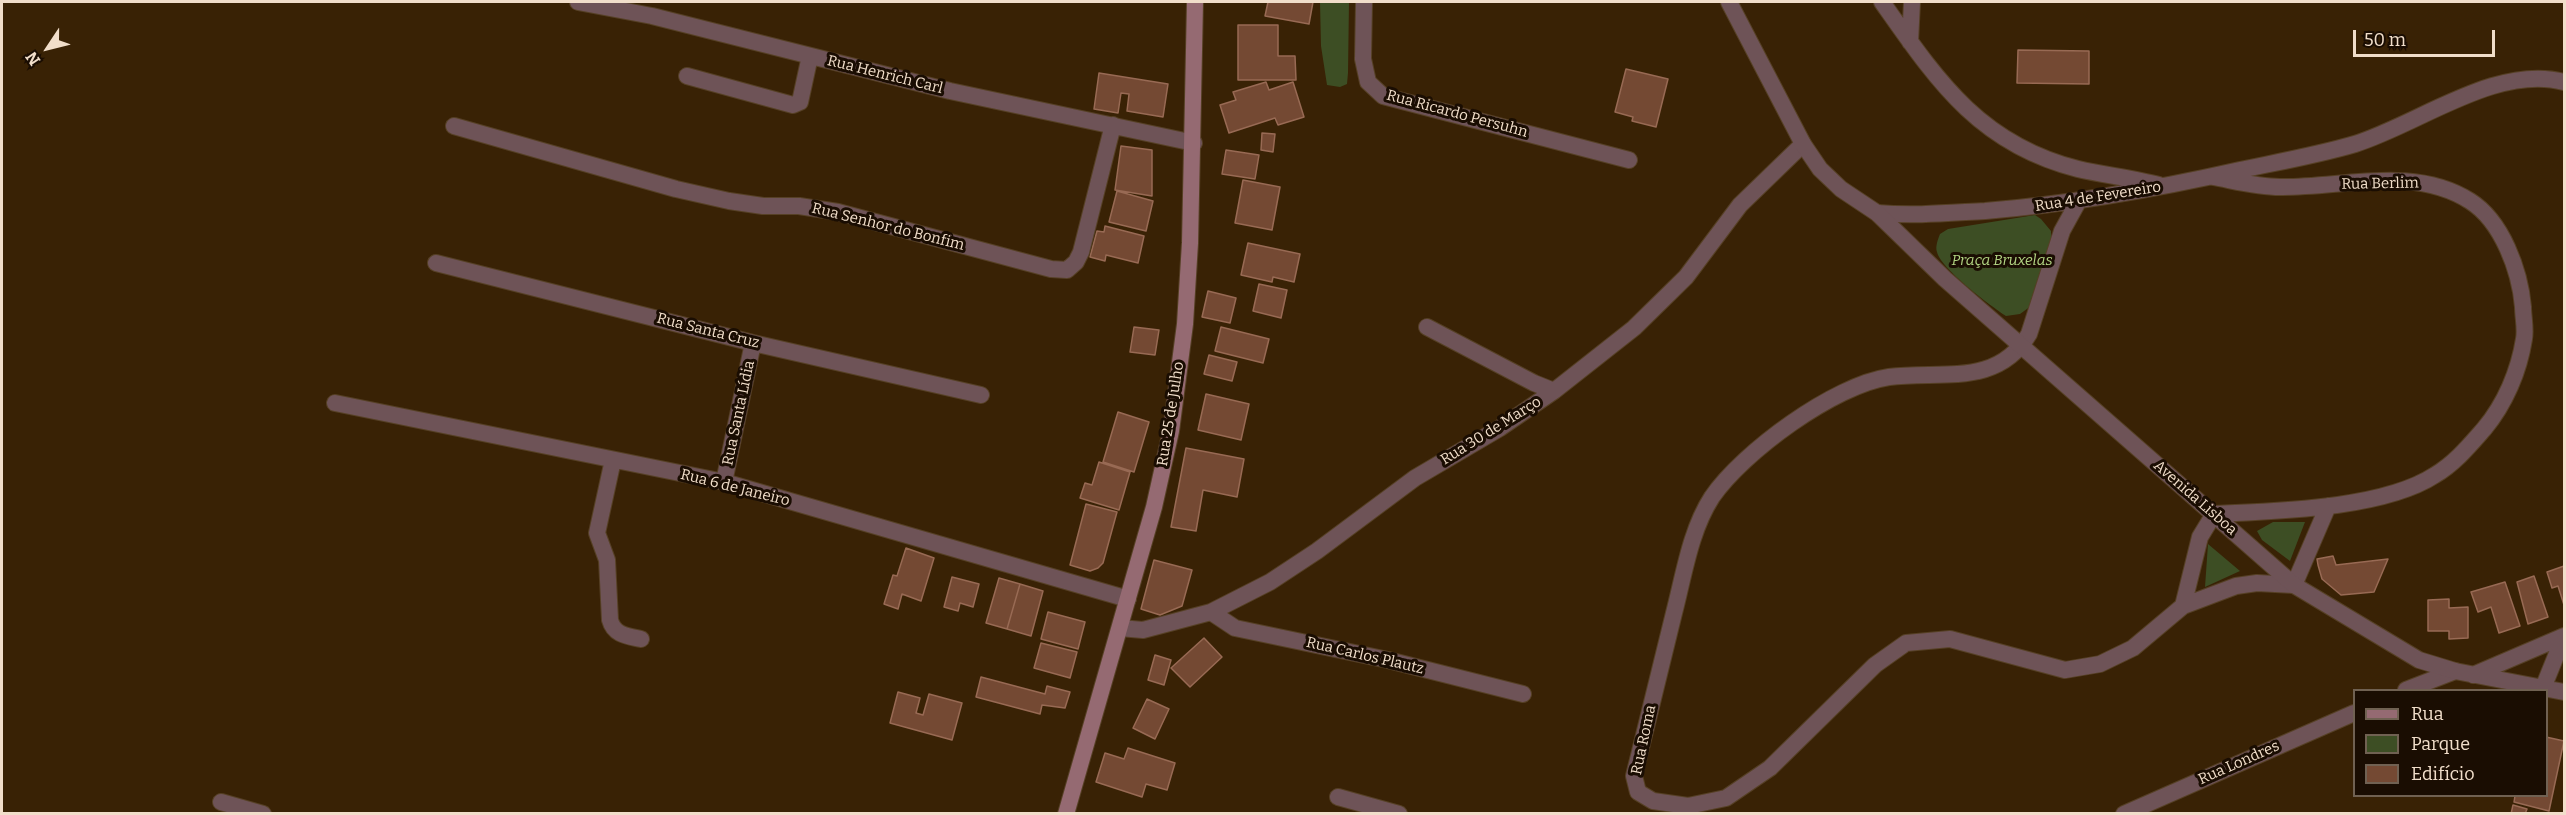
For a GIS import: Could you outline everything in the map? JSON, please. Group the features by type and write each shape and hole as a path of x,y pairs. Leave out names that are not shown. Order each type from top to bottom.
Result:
{"main road":[{"name":"Rua 25 de Julho","path":"1066,813 1154,507 1171,431 1185,324 1194,143 1195,2"}],"street":[{"name":"Rua Henrich Carl","path":"578,2 653,9 810,56 950,91 1194,143"},
{"name":"Rua Ricardo Persuhn","path":"1364,2 1363,59 1368,82 1383,96 1629,160"},
{"path":"1729,2 1803,144 1820,168 1841,189 1876,213"},
{"path":"1882,2 1953,97 1989,128 2023,149 2077,169 2165,186"},
{"path":"1910,42 1912,2"},
{"path":"687,76 793,105 800,102 803,94 810,56"},
{"name":"Rua 4 de Fevereiro","path":"1876,213 1918,216 2078,202 2213,177 2355,144 2483,89 2515,81 2553,79 2565,82"},
{"name":"Rua Senhor do Bonfim","path":"454,126 623,175 729,201 763,206 799,206 838,213 1051,269 1067,270 1076,262 1081,252 1113,126"},
{"name":"Rua 30 de Março","path":"1120,628 1143,630 1211,612 1270,582 1317,551 1415,478 1500,428 1554,391 1634,328 1686,278 1740,206 1803,144"},
{"name":"Rua Berlim","path":"2213,177 2257,186 2281,187 2415,181 2446,189 2472,201 2496,228 2514,261 2522,296 2524,337 2514,377 2496,414 2463,454 2434,476 2386,495 2328,506 2214,514"},
{"path":"2022,346 2040,305 2064,225 2078,202"},
{"name":"Avenida Lisboa","path":"1876,213 1945,279 2294,585 2419,660 2454,671 2565,692"},
{"name":"Rua Santa Cruz","path":"436,263 753,343 981,395"},
{"path":"1427,327 1534,383 1554,391"},
{"name":"Rua Santa Lídia","path":"724,482 753,343"},
{"name":"Rua Roma","path":"2022,346 2005,361 1989,368 1958,376 1888,377 1837,394 1790,426 1740,465 1712,498 1692,543 1634,776 1638,792 1651,807 1688,806 1726,798 1770,768 1875,666 1906,643 1950,639 2065,670 2100,664 2133,648 2183,606 2236,586 2257,583 2294,585"},
{"name":"Rua 6 de Janeiro","path":"335,403 724,482 1128,599"},
{"path":"614,460 597,532 607,560 610,620 612,628 619,634 641,639"},
{"path":"2294,585 2328,506"},
{"path":"2183,606 2200,537 2214,514"},
{"name":"Rua Carlos Plautz","path":"1211,612 1235,628 1388,660 1523,694"},
{"path":"2473,675 2564,636"},
{"path":"2543,688 2564,636"},
{"path":"2409,689 2454,671"},
{"name":"Rua Londres","path":"2124,813 2353,714"},
{"path":"1338,797 1400,813"},
{"path":"220,802 263,813"}],"green space":[{"path":"1320,2 1349,2 1347,84 1340,87 1327,85 1321,46"},
{"name":"Praça Bruxelas","path":"2035,215 2051,231 2051,241 2031,306 2020,314 2006,316 1967,287 1940,259 1936,248 1940,234 1948,229"},
{"path":"2273,522 2305,522 2290,561 2262,540 2257,531"},
{"path":"2208,544 2240,571 2205,587"}],"building":[{"path":"1268,2 1313,2 1309,24 1265,16"},
{"path":"1238,25 1278,25 1278,56 1295,56 1296,80 1238,80"},
{"path":"2018,50 2089,51 2089,84 2017,83"},
{"path":"1626,69 1668,79 1656,127 1632,121 1633,117 1615,112"},
{"path":"1099,73 1168,84 1163,117 1127,111 1129,94 1121,93 1118,113 1094,109"},
{"path":"1266,82 1269,90 1293,82 1304,117 1278,125 1275,118 1229,133 1220,105 1236,100 1233,92"},
{"path":"1262,133 1275,134 1273,152 1261,150"},
{"path":"1121,146 1152,150 1152,196 1115,190"},
{"path":"1226,150 1259,155 1255,179 1222,174"},
{"path":"1243,180 1280,187 1272,230 1235,223"},
{"path":"1117,191 1153,201 1146,231 1109,222"},
{"path":"1105,226 1144,236 1138,263 1106,255 1105,261 1090,257 1097,231 1104,232"},
{"path":"1248,243 1300,254 1294,282 1273,277 1272,282 1241,275"},
{"path":"1259,284 1287,290 1281,318 1253,311"},
{"path":"1208,291 1236,298 1230,323 1202,317"},
{"path":"1134,327 1159,330 1155,355 1130,352"},
{"path":"1221,327 1269,339 1263,363 1215,351"},
{"path":"1209,355 1237,362 1232,381 1204,374"},
{"path":"1206,394 1249,404 1241,440 1198,430"},
{"path":"1118,412 1149,422 1134,472 1103,462"},
{"path":"1186,448 1244,459 1237,497 1203,490 1196,531 1171,527"},
{"path":"1099,462 1130,472 1119,510 1080,498 1085,483 1092,485"},
{"path":"1086,504 1117,512 1103,563 1090,571 1070,565"},
{"path":"906,548 934,558 921,601 902,594 898,609 884,604 893,575 897,576"},
{"path":"2333,556 2336,565 2388,559 2374,592 2341,595 2322,579 2318,565 2317,559"},
{"path":"1154,560 1192,570 1182,606 1160,615 1141,609"},
{"path":"2564,566 2564,605 2558,586 2552,588 2547,572"},
{"path":"2534,576 2548,617 2528,624 2517,582"},
{"path":"952,577 979,584 973,607 960,603 958,611 944,607"},
{"path":"999,578 1020,584 1007,629 986,623"},
{"path":"2505,582 2520,626 2499,633 2491,607 2478,612 2471,592"},
{"path":"1020,584 1043,591 1031,636 1007,629"},
{"path":"2449,599 2449,608 2468,607 2468,638 2449,639 2449,631 2428,631 2428,600"},
{"path":"1048,612 1085,622 1078,649 1041,639"},
{"path":"1204,638 1222,657 1190,687 1171,668"},
{"path":"1041,643 1077,652 1070,678 1034,668"},
{"path":"1155,655 1171,660 1164,685 1148,680"},
{"path":"981,677 1045,694 1047,686 1070,692 1065,708 1042,705 1040,714 976,697"},
{"path":"898,692 920,698 916,713 923,715 929,694 962,703 952,740 890,723"},
{"path":"1147,699 1169,709 1155,739 1133,728"},
{"path":"2548,737 2564,741 2549,811 2514,802 2515,797 2548,797"},
{"path":"1128,748 1175,763 1167,790 1146,784 1142,797 1096,782 1105,753 1124,759"},
{"path":"2513,805 2527,809 2525,814 2511,814"}]}
